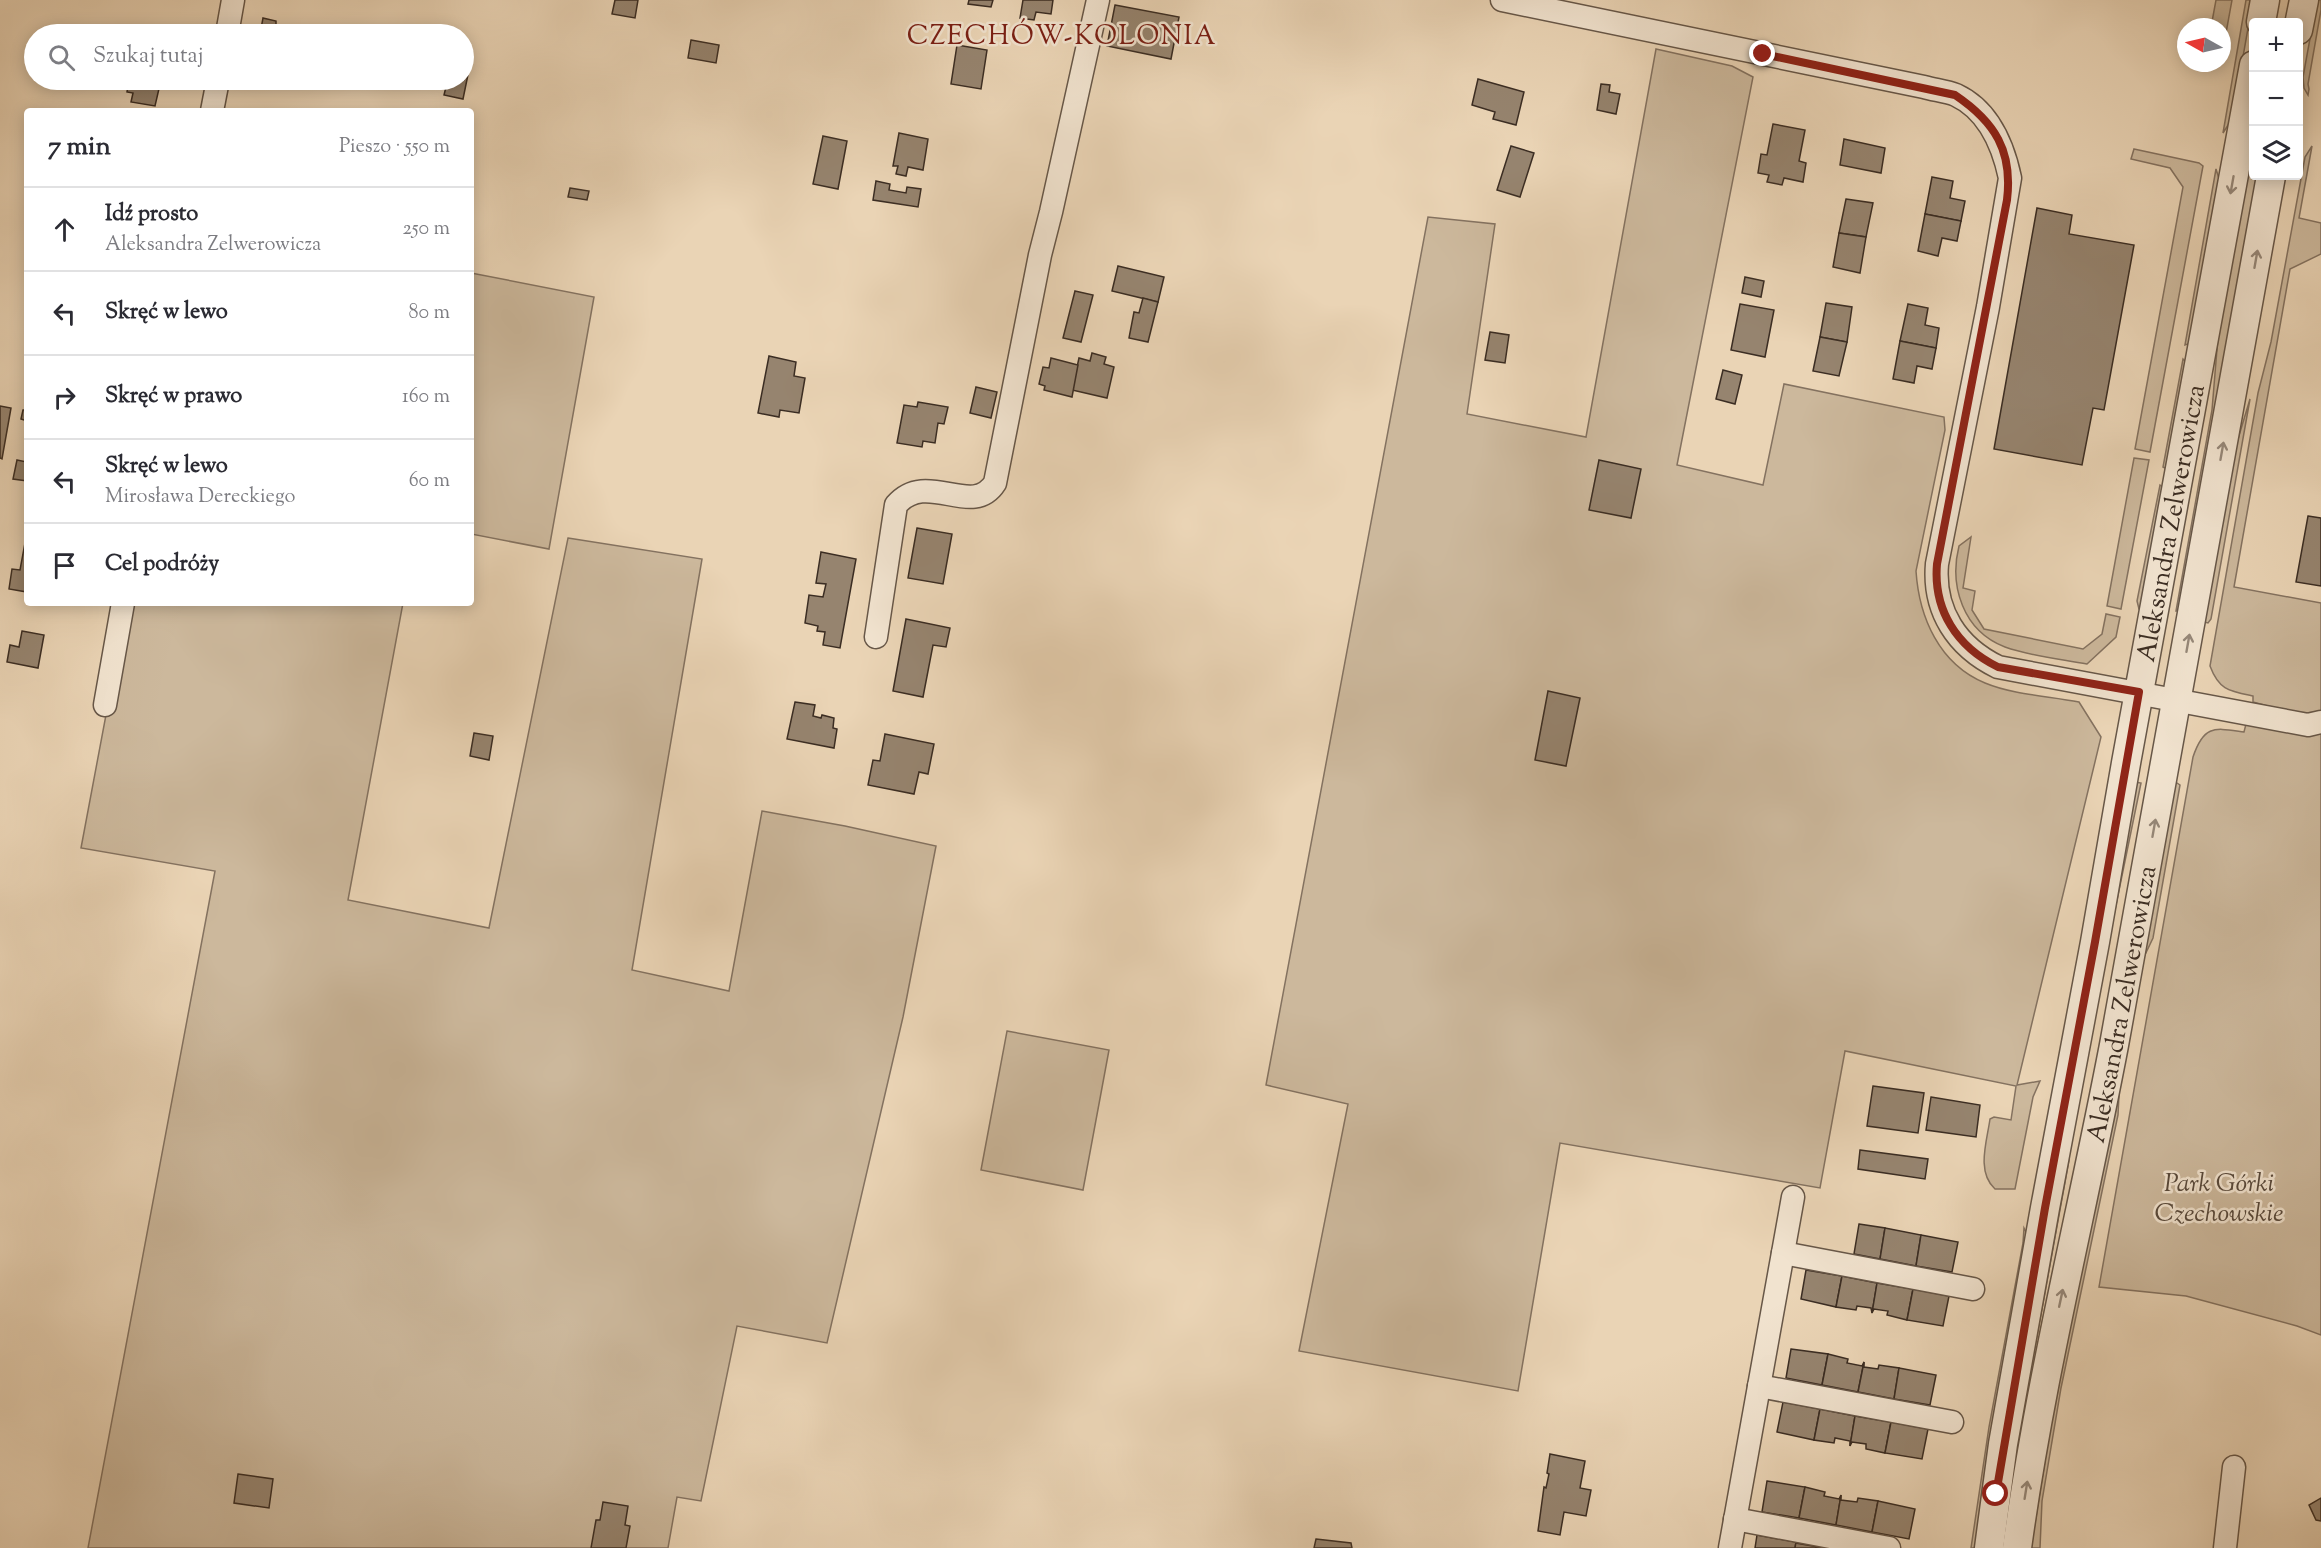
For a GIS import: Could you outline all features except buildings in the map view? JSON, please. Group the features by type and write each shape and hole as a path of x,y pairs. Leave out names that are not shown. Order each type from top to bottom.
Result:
{"street":[{"path":"229,24 233,0"},
{"path":"876,637 896,505 905,495 921,491 974,497 989,491 994,483 1040,255 1098,0"},
{"path":"1502,0 1955,95 1972,106 1988,122 2006,156 2010,177 1990,296 1937,564 1938,593 1942,610 1959,639 1982,659 1998,667 2308,725 2321,723"},
{"path":"2262,18 2265,0"},
{"path":"2300,18 2304,0"},
{"name":"Aleksandra Zelwerowicza","path":"1989,1548 2011,1401 2045,1208 2252,72"},
{"path":"213,108 216,90"},
{"name":"Aleksandra Zelwerowicza","path":"2017,1548 2050,1350 2105,1094 2178,701 2270,180"},
{"path":"105,705 122,606"},
{"path":"1730,1548 1793,1197"},
{"path":"1783,1253 1974,1288"},
{"path":"1759,1386 1952,1422"},
{"path":"2225,1548 2234,1467"},
{"path":"1735,1519 1889,1548"}],"green space":[{"path":"2216,0 2232,0 2229,18 2213,18"},
{"path":"2246,0 2253,0 2232,119 2223,133"},
{"path":"2317,0 2321,0 2308,95 2304,88 2303,77"},
{"path":"1656,49 1732,66 1753,77 1677,465 1763,485 1784,384 1944,417 1945,430 1916,571 1922,605 1934,637 1955,664 1969,675 1985,683 2020,693 2079,702 2101,737 2017,1085 2040,1081 2033,1097 2015,1189 1995,1189 1986,1174 1984,1156 1990,1119 1994,1117 2011,1120 2016,1086 1845,1051 1820,1188 1560,1143 1518,1391 1299,1351 1348,1104 1266,1085 1428,217 1495,224 1467,414 1586,437"},
{"path":"2312,146 2299,218 2321,223 2321,254 2290,269 2234,587 2321,603 2321,711 2314,713 2287,711 2253,702 2253,696 2231,691 2221,685 2210,666 2258,393 2271,342 2301,180 2303,180 2305,157"},
{"path":"2134,149 2199,163 2203,166 2150,452 2135,449 2183,187 2170,168 2131,159"},
{"path":"2249,161 2249,180 2259,180 2181,611 2176,611 2212,410 2219,325"},
{"path":"2216,169 2220,182 2191,343 2185,345"},
{"path":"474,274 594,297 549,549 474,535"},
{"path":"2183,359 2187,363 2169,464 2165,468 2163,467"},
{"path":"2250,399 2211,619 2208,623 2204,622 2235,449"},
{"path":"2134,458 2149,460 2121,609 2107,606"},
{"path":"2160,485 2164,488 2142,611 2137,601"},
{"path":"1971,537 1963,588 1975,591 1972,610 1984,629 2083,649 2102,634 2106,614 2120,617 2116,637 2087,664 2025,653 1991,640 1969,619 1958,591 1956,561 1959,546"},
{"path":"568,538 702,559 632,970 729,991 762,811 936,846 903,1017 827,1343 737,1326 701,1501 677,1497 668,1548 88,1548 215,871 81,848 126,606 402,606 348,900 489,928"},
{"name":"Park Górki Czechowskie","path":"2246,724 2321,733 2321,1335 2297,1326 2186,1296 2099,1287 2193,757 2197,746 2206,734 2218,729 2244,732"},
{"path":"2174,781 2180,785 2153,938 2143,959"},
{"path":"2135,782 2141,783 2109,939"},
{"path":"1007,1031 1109,1050 1083,1190 981,1170"},
{"path":"2119,1095 2118,1115 2061,1388 2042,1501 2040,1548 2031,1548 2059,1373"},
{"path":"2066,1160 2069,1160 2019,1435 2003,1548 2013,1458"},
{"path":"2024,1228 2028,1236 1976,1548 1971,1548 1989,1427"}],"district":[{"name":"CZECHÓW-KOLONIA","path":"1062,35"}],"route":[{"path":"1763,54 1955,95 1972,106 1988,122 1999,140 2006,156 2010,177 1988,307 1937,564 1938,593 1942,610 1959,639 1982,659 1998,667 2139,692 2045,1208 1996,1494"}]}
